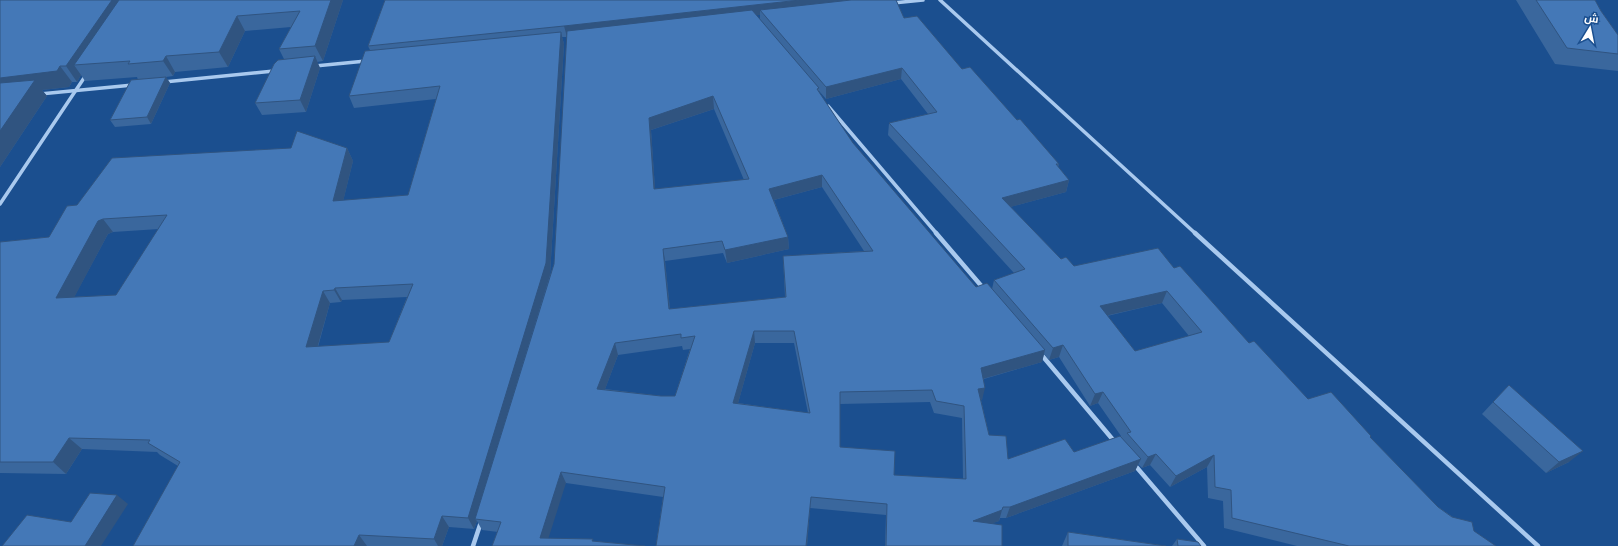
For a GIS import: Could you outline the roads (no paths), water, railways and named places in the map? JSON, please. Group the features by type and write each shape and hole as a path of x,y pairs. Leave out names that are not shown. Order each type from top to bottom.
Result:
{"street":[{"path":"885,4 923,0"},
{"path":"940,0 1538,546"},
{"path":"314,66 369,61"},
{"path":"156,83 282,70"},
{"path":"0,204 89,71"},
{"path":"38,94 140,84"},
{"path":"826,104 986,291"},
{"path":"1038,352 1116,443"},
{"path":"1132,461 1204,546"},
{"path":"473,546 482,516"}]}
